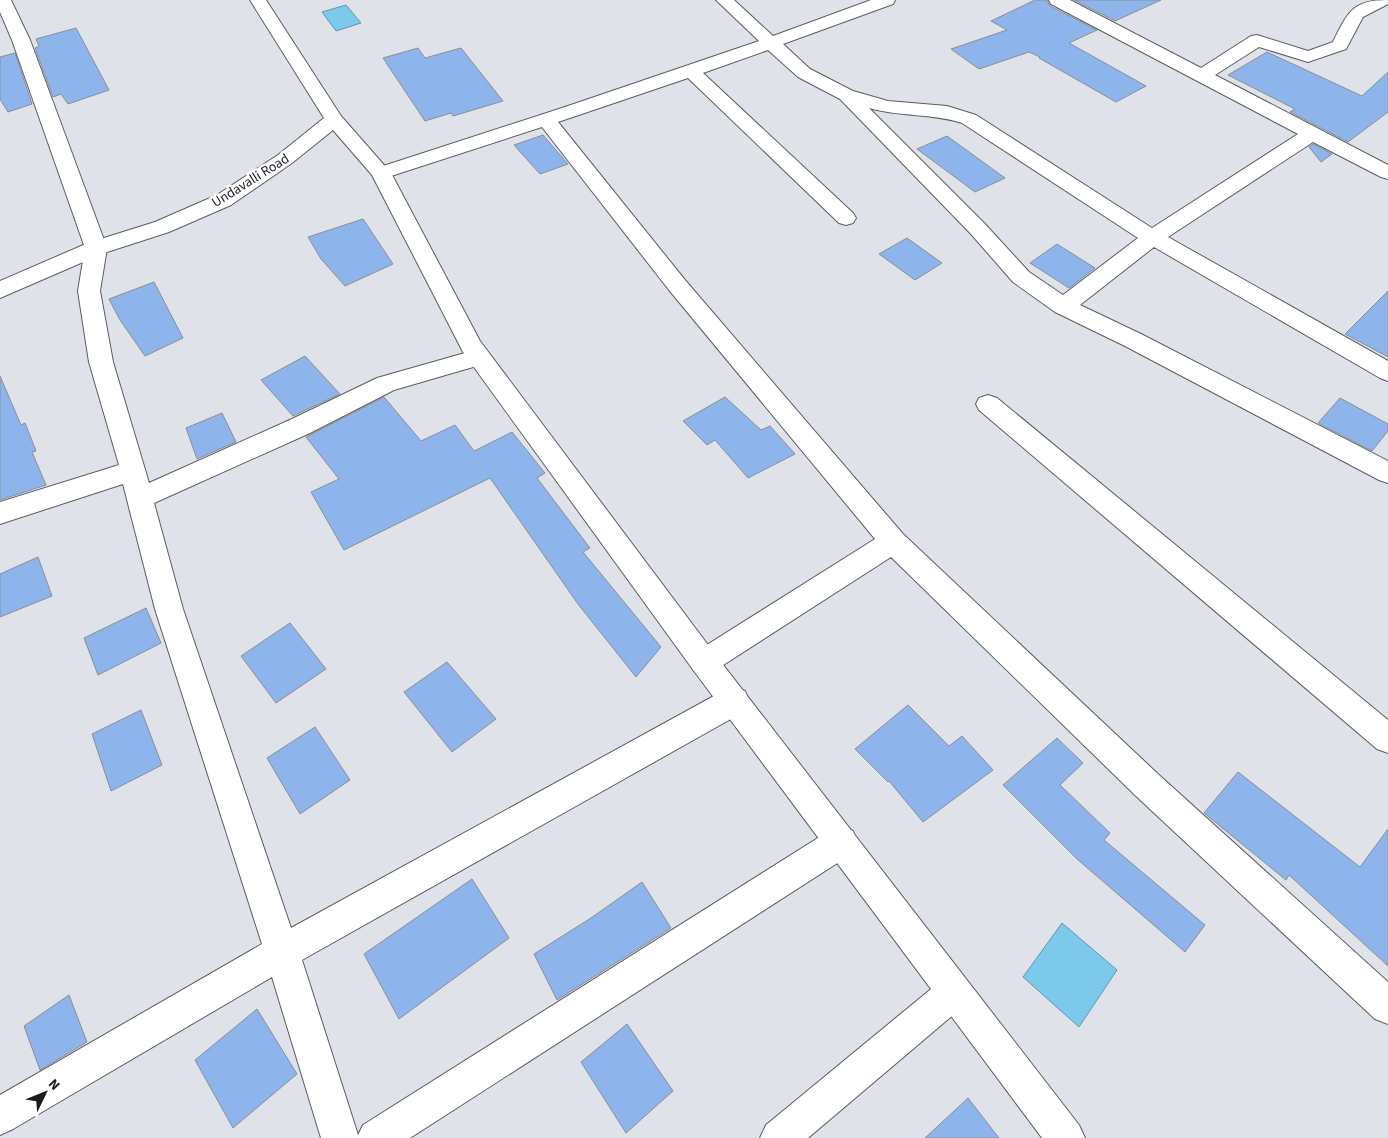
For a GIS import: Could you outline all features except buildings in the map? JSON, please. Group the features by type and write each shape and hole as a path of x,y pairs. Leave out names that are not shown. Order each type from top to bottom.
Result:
{"street":[{"path":"3,0 21,40 96,248 89,291 101,362 137,484 172,618 282,952 340,1138"},
{"path":"258,0 334,119 381,173 471,346 734,702 1066,1138"},
{"path":"724,0 804,74 846,95 887,107 947,112 968,119 1153,237 1388,372"},
{"path":"381,173 546,120 770,43 840,10 887,0"},
{"path":"1057,0 1388,173"},
{"path":"1202,76 1256,40 1308,57 1340,44 1356,14 1383,0"},
{"path":"690,70 846,218"},
{"path":"846,95 978,229 1022,277 1063,306 1133,340 1388,473"},
{"name":"Undavalli Road","path":"0,290 96,248 162,227 224,200 285,159 334,119"},
{"path":"546,120 677,286 893,542 1148,786 1388,1006"},
{"path":"1063,306 1153,237 1313,133"},
{"path":"0,513 137,484 301,426 386,384 479,357"},
{"path":"988,404 1388,739"},
{"path":"704,662 893,542"},
{"path":"0,1116 282,952 734,702"},
{"path":"376,1138 841,842"},
{"path":"779,1138 954,992"}],"water":[{"path":"346,5 361,23 336,31 322,12"},
{"path":"1062,923 1117,970 1079,1027 1023,977"}]}
